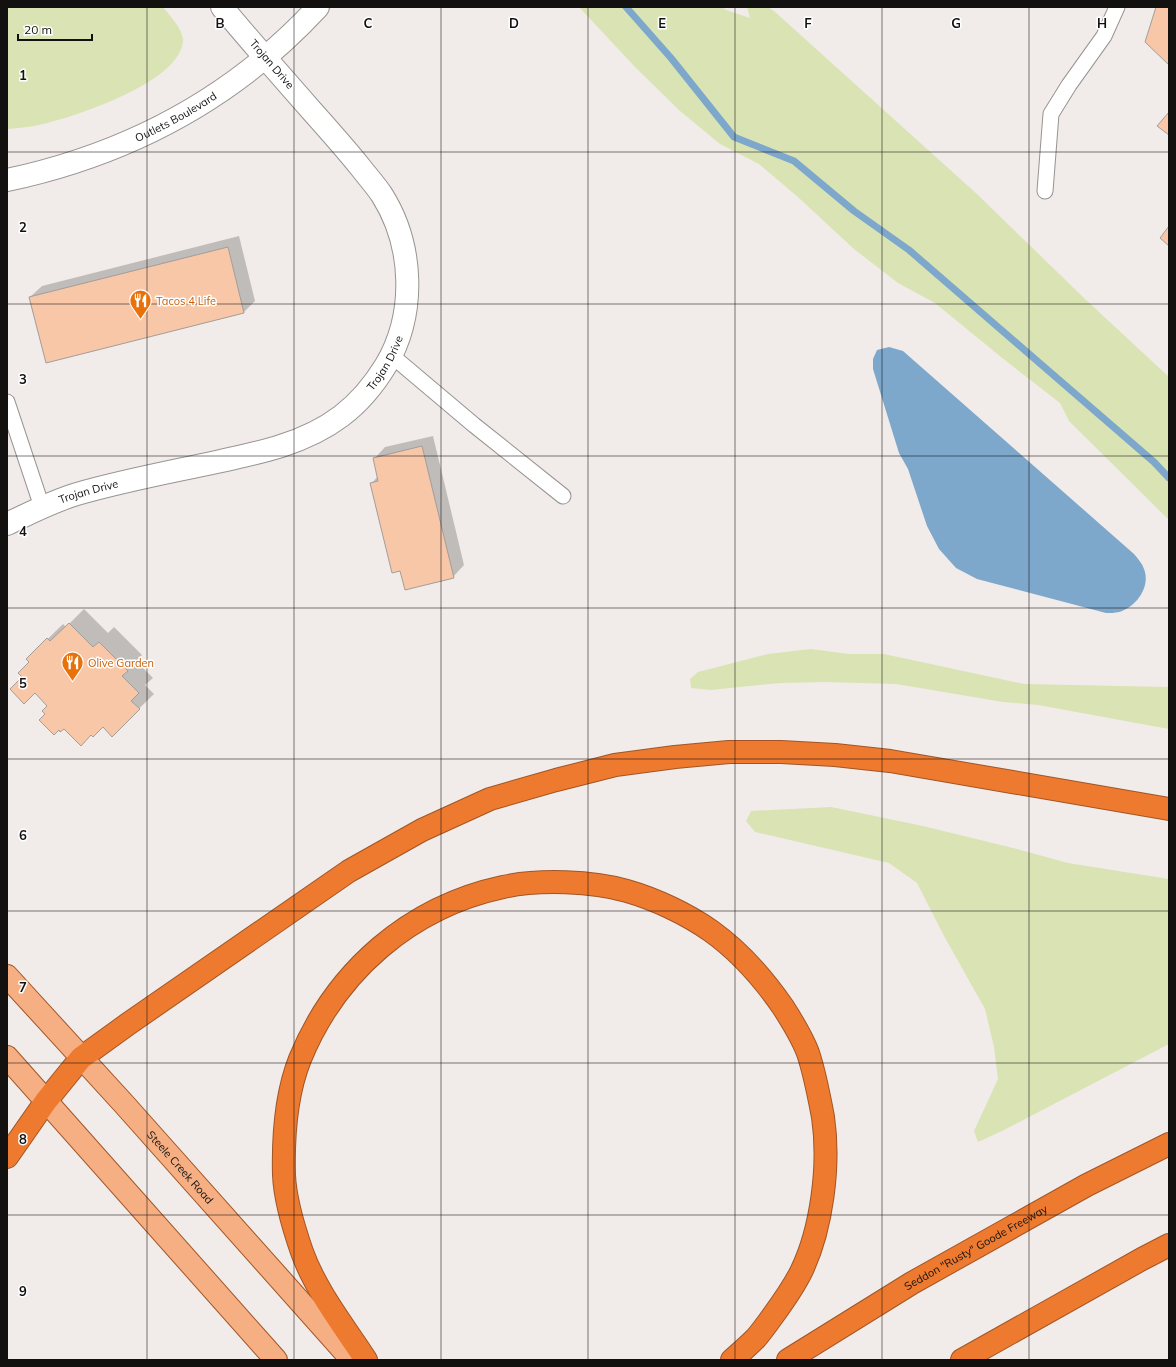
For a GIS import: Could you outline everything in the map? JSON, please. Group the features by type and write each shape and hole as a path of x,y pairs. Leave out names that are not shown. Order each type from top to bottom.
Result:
{"highway":[{"path":"7,1157 46,1101 81,1058 349,871 422,830 490,799 556,780 615,766 675,757 728,752 782,752 890,761 1169,809"},
{"path":"366,1360 322,1294 304,1256 292,1219 284,1178 285,1138 290,1096 299,1061 316,1024 338,991 361,964 390,939 426,915 464,899 504,886 546,882 582,883 627,891 672,908 710,930 741,956 769,987 789,1017 807,1051 818,1088 825,1131 825,1170 821,1207 812,1241 802,1270 789,1294 758,1336 732,1360"},
{"name":"Seddon \"Rusty\" Goode Freeway","path":"788,1360 912,1283 1087,1185 1169,1144"},
{"path":"962,1360 1169,1245"}],"main road":[{"name":"Steele Creek Road","path":"7,976 124,1104 352,1360"},
{"path":"7,1057 276,1360"}],"street":[{"name":"Trojan Drive","path":"7,524 42,507 76,494 279,447 311,435 334,422 354,406 378,378 398,341 407,305 408,287 406,262 401,237 382,196 341,144 222,7"},
{"name":"Outlets Boulevard","path":"7,180 76,162 164,126 230,85 266,58 318,7"}],"lane":[{"path":"1045,191 1051,114 1069,85 1104,36 1118,7"},
{"path":"391,355 499,446 563,496"},
{"path":"7,402 42,507"}],"green space":[{"path":"7,7 163,7 179,27 183,41 178,56 165,70 125,95 59,120 34,126 7,129"},
{"path":"579,7 722,7 726,10 750,18 747,7 768,7 774,11 978,195 1085,299 1169,377 1169,520 1069,421 1060,403 935,303 898,283 854,249 799,198 759,164 720,144 680,111 636,68"},
{"path":"811,649 849,654 884,654 1024,684 1167,687 1169,685 1169,729 1038,705 1003,702 896,684 825,682 780,683 711,690 691,688 690,679 698,672 768,654"},
{"path":"831,807 923,826 1068,863 1169,879 1169,1044 978,1142 974,1131 998,1079 994,1047 985,1009 944,936 917,883 889,863 755,832 746,821 751,811"}],"water":[{"path":"889,347 903,351 1134,554 1140,561 1146,576 1144,589 1131,606 1119,612 1106,613 977,579 956,568 939,549 927,526 908,469 899,453 873,369 873,359 877,350"}],"building":[{"path":"1156,7 1169,7 1169,65 1145,42"},
{"path":"1169,112 1169,135 1157,126"},
{"path":"1169,226 1169,246 1160,238"},
{"path":"228,247 244,313 46,363 29,297"},
{"path":"422,446 454,578 405,590 400,571 392,573 370,483 378,481 373,458"},
{"name":"Olive Garden","path":"69,623 93,647 99,642 128,671 122,676 139,693 131,701 140,709 112,737 103,727 93,737 91,735 81,746 64,729 60,732 59,730 54,735 39,720 45,714 42,711 47,706 35,693 24,704 10,689 22,677 18,673 29,662 26,659 47,638 50,641"}],"waterway":[{"path":"626,7 671,58 734,137 794,161 854,211 909,250 1154,462 1169,478"}],"place":[{"name":"Tacos 4 Life","path":"141,320"},
{"name":"Olive Garden","path":"72,682"}]}
